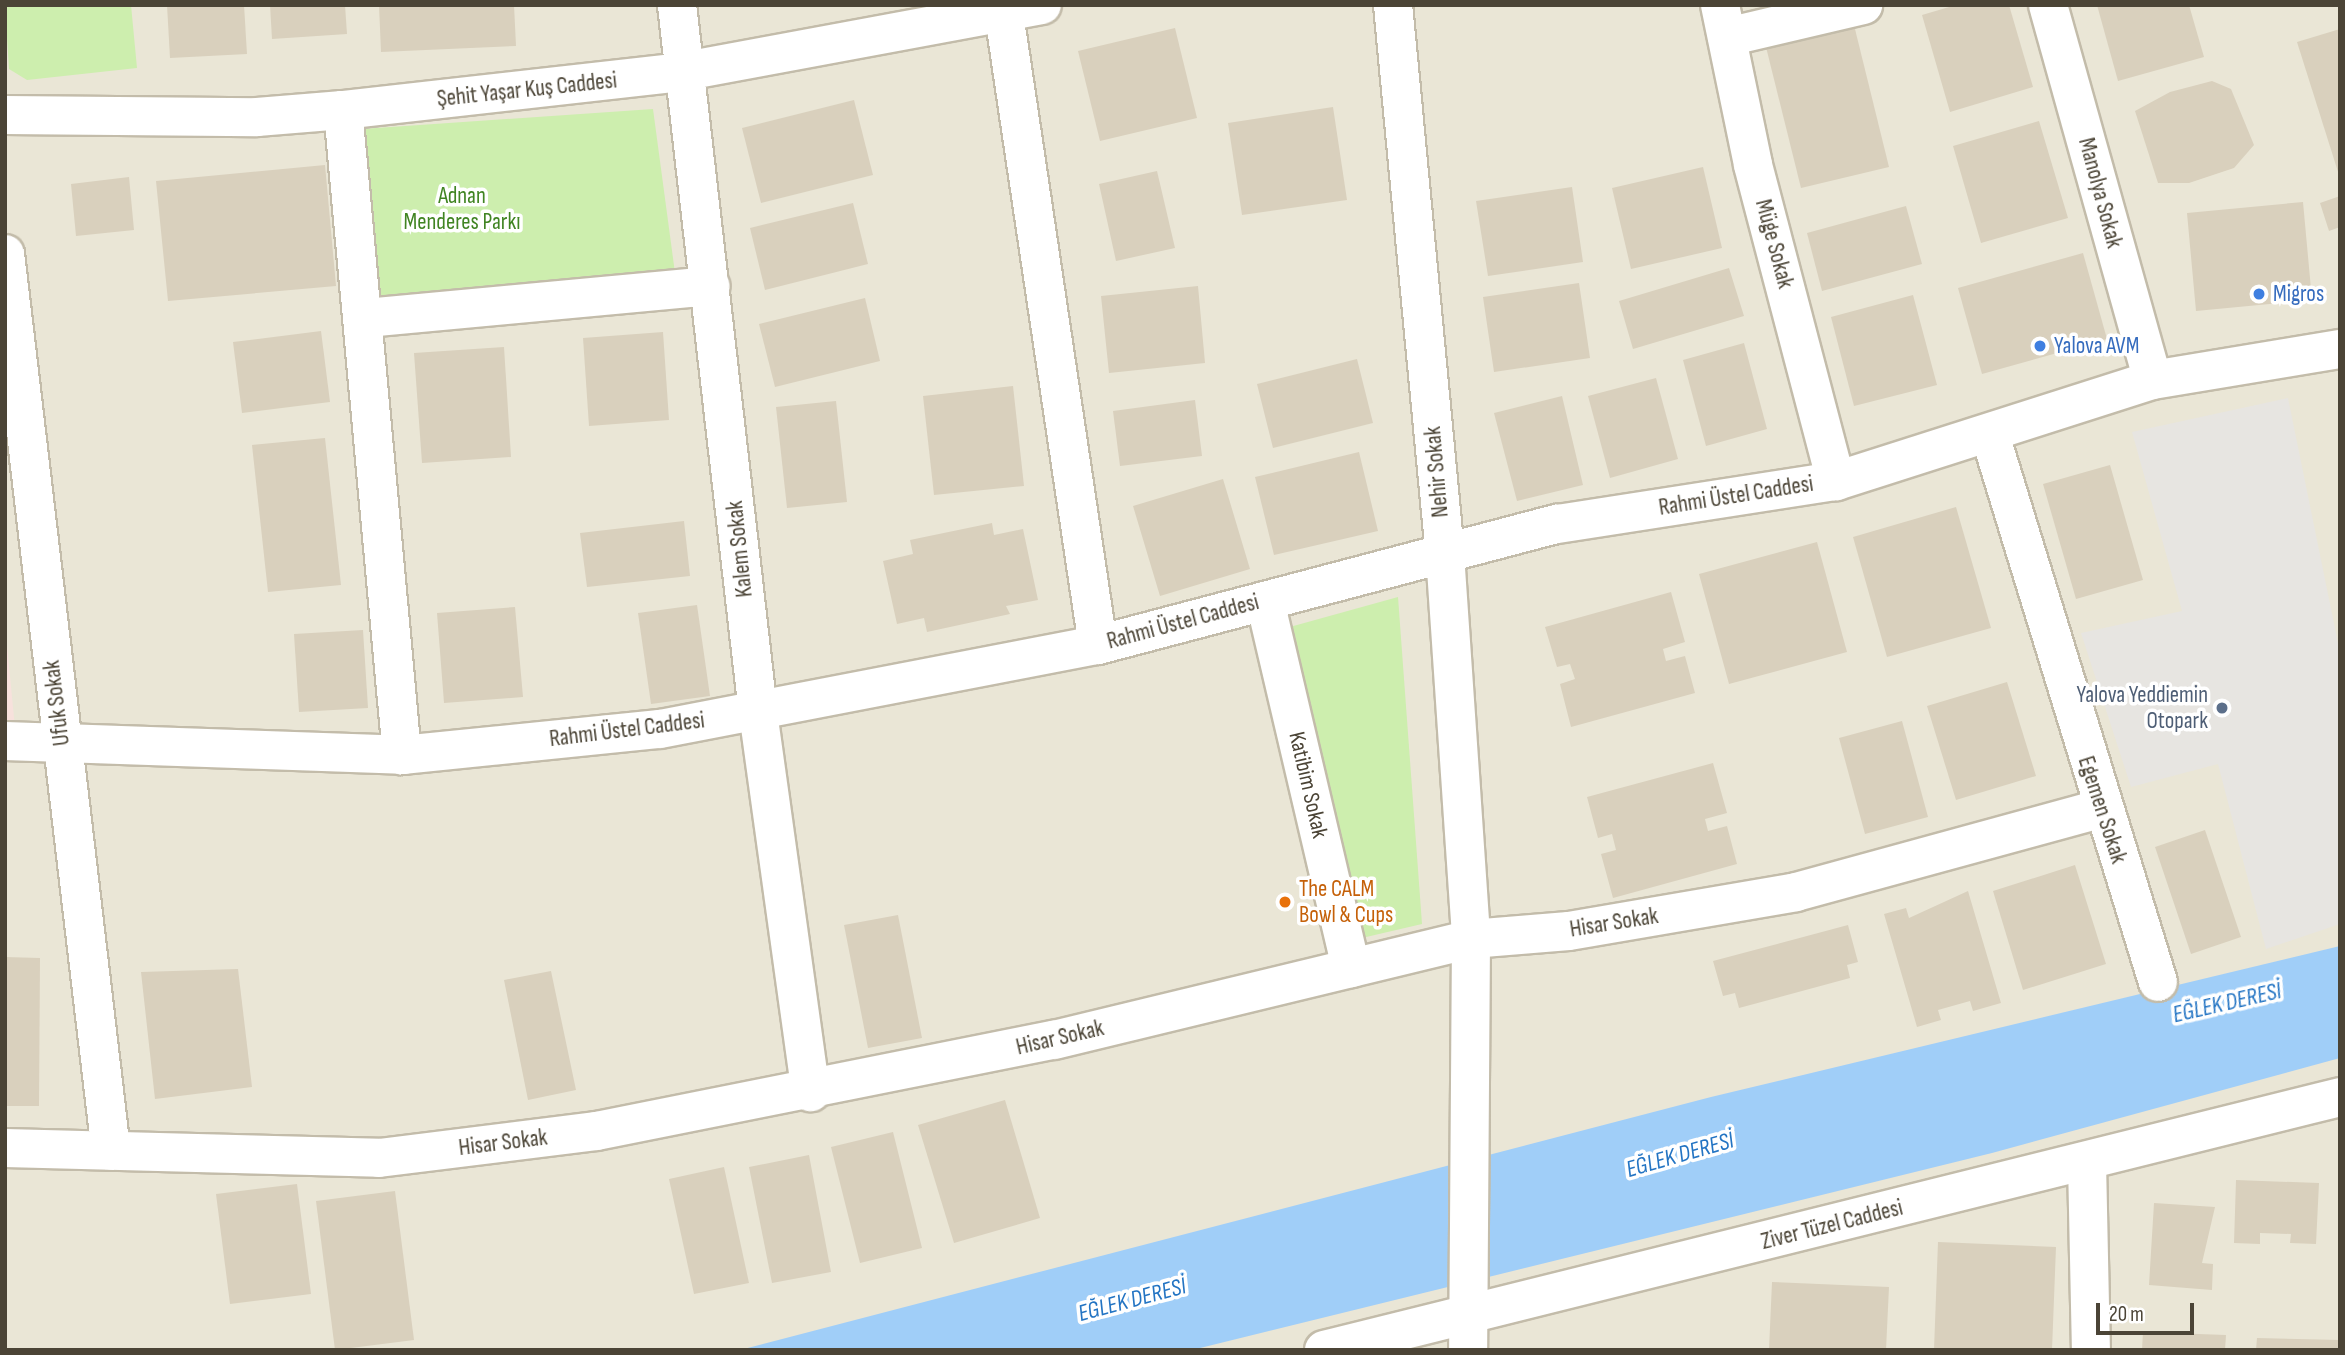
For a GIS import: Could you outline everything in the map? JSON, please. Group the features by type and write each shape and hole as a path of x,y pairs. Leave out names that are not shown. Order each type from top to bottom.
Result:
{"street":[{"name":"Kalem Sokak","path":"677,5 680,72 710,286 758,712 811,1092"},
{"name":"Şehit Yaşar Kuş Caddesi","path":"5,115 257,117 343,110 680,72 1042,5"},
{"name":"Nehir Sokak","path":"1393,5 1445,554 1471,939 1468,1320"},
{"path":"1724,21 1863,5"},
{"name":"Manolya Sokak","path":"2048,5 2153,380"},
{"path":"1004,14 1098,645"},
{"name":"Müge Sokak","path":"1724,21 1836,481"},
{"path":"343,110 366,317 402,755"},
{"name":"Ufuk Sokak","path":"5,254 111,1151"},
{"path":"366,317 710,286"},
{"name":"Rahmi Üstel Caddesi","path":"5,741 402,755 660,729 1098,645 1557,524 1836,481 1990,435 2153,380 2340,349"},
{"name":"Egemen Sokak","path":"1990,435 2100,809 2158,982"},
{"name":"Katibim Sokak","path":"1265,601 1351,968"},
{"name":"Hisar Sokak","path":"5,1148 379,1158 597,1131 811,1092 1471,939 1569,931 1796,892 2100,809"},
{"name":"Ziver Tüzel Caddesi","path":"1324,1350 1468,1320 2340,1097"},
{"path":"2087,1162 2091,1350"}],"shaded area":[{"path":"5,5 2340,5 2340,1350 5,1350"},
{"name":"Yalova Yeddiemin Otopark","path":"2288,398 2340,653 2340,924 2266,949 2218,764 2131,787 2081,633 2182,611 2132,432"},
{"path":"5,625 15,728 5,728"}],"green space":[{"path":"5,5 131,5 137,68 27,80 9,69"},
{"name":"Adnan Menderes Parkı","path":"653,109 675,273 380,304 362,129"},
{"path":"1398,597 1422,924 1349,941 1279,630"}],"water":[{"name":"EĞLEK DERESİ","path":"2340,946 2340,1058 1992,1153 1192,1350 740,1350 1711,1097"}],"building":[{"path":"167,5 244,5 247,54 170,58"},
{"path":"270,5 345,5 347,34 272,39"},
{"path":"379,5 514,5 516,46 381,52"},
{"path":"1956,5 2009,5 2033,87 1950,112 1922,15"},
{"path":"2097,5 2189,5 2204,57 2118,81"},
{"path":"1854,25 1889,167 1801,188 1766,47"},
{"path":"1175,28 1197,118 1100,141 1078,51"},
{"path":"2340,29 2340,175 2339,175 2297,42"},
{"path":"2212,81 2231,89 2254,145 2234,168 2189,183 2158,183 2135,111 2170,92"},
{"path":"854,100 873,175 761,203 742,128"},
{"path":"1333,107 1347,200 1242,215 1228,123"},
{"path":"2039,121 2068,218 1981,243 1953,146"},
{"path":"325,165 336,286 168,301 156,181"},
{"path":"1703,167 1722,248 1631,269 1612,188"},
{"path":"1157,171 1175,248 1116,261 1099,184"},
{"path":"129,177 134,230 76,236 71,184"},
{"path":"1572,187 1583,262 1488,276 1476,201"},
{"path":"2340,196 2340,227 2329,231 2320,203"},
{"path":"2303,202 2312,300 2196,311 2187,213"},
{"path":"853,203 868,264 765,290 750,228"},
{"path":"1906,206 1922,264 1822,291 1807,233"},
{"path":"2083,253 2107,339 1982,374 1958,288"},
{"path":"1729,268 1744,316 1633,349 1619,301"},
{"path":"1579,283 1590,358 1494,372 1483,297"},
{"path":"1198,286 1205,363 1109,373 1101,296"},
{"path":"1913,295 1937,385 1854,406 1831,317"},
{"path":"865,298 880,361 775,387 759,324"},
{"path":"321,331 330,402 242,413 233,342"},
{"path":"663,332 669,420 589,426 583,338"},
{"path":"1744,343 1767,429 1706,446 1683,360"},
{"path":"504,347 511,457 422,463 414,353"},
{"path":"1357,359 1373,423 1273,448 1257,384"},
{"path":"1656,378 1678,459 1610,478 1588,396"},
{"path":"1013,386 1024,486 934,495 923,396"},
{"path":"1562,396 1583,485 1517,501 1494,413"},
{"path":"1195,400 1202,456 1120,466 1113,411"},
{"path":"836,401 847,502 787,508 776,407"},
{"path":"325,438 341,585 268,592 252,445"},
{"path":"1359,452 1378,531 1274,555 1255,477"},
{"path":"2110,465 2143,580 2076,599 2043,484"},
{"path":"1223,479 1250,569 1160,596 1133,506"},
{"path":"1956,507 1991,628 1887,657 1853,537"},
{"path":"684,521 690,576 587,587 580,533"},
{"path":"992,523 994,535 1023,529 1038,600 1006,606 1010,614 927,632 924,618 897,624 883,561 913,554 910,540"},
{"path":"1817,542 1847,652 1729,684 1699,574"},
{"path":"1671,592 1685,642 1663,649 1666,661 1685,656 1695,693 1571,727 1560,684 1575,679 1570,664 1557,667 1545,627"},
{"path":"697,605 710,696 651,704 638,613"},
{"path":"515,607 523,697 444,703 437,613"},
{"path":"363,630 368,708 299,712 294,634"},
{"path":"2007,682 2036,776 1956,800 1927,706"},
{"path":"1902,721 1928,817 1865,834 1839,738"},
{"path":"1713,763 1727,813 1705,819 1708,831 1727,826 1737,864 1613,898 1601,854 1616,850 1612,834 1598,838 1587,797"},
{"path":"2205,830 2241,937 2191,954 2155,847"},
{"path":"2075,865 2106,964 2023,990 1993,891"},
{"path":"1968,891 2001,1003 1973,1011 1970,1001 1938,1010 1941,1020 1917,1027 1884,914 1906,908 1909,918"},
{"path":"898,915 922,1038 868,1048 844,925"},
{"path":"1848,925 1858,962 1847,965 1850,978 1739,1008 1735,993 1723,996 1713,961"},
{"path":"5,957 40,958 39,1106 5,1106"},
{"path":"238,969 252,1087 155,1099 141,972"},
{"path":"551,971 576,1090 528,1100 504,980"},
{"path":"1005,1100 1040,1218 954,1243 918,1125"},
{"path":"893,1132 922,1248 860,1263 831,1147"},
{"path":"809,1155 831,1272 772,1283 749,1167"},
{"path":"724,1167 749,1283 694,1294 669,1179"},
{"path":"2236,1180 2319,1183 2316,1244 2290,1243 2291,1234 2260,1233 2260,1244 2234,1243"},
{"path":"297,1184 311,1294 230,1304 216,1194"},
{"path":"395,1191 414,1340 335,1350 316,1201"},
{"path":"2154,1203 2215,1207 2202,1263 2213,1264 2212,1290 2149,1285"},
{"path":"1938,1242 2056,1247 2052,1350 1934,1350"},
{"path":"1772,1282 1889,1287 1886,1350 1769,1350"},
{"path":"2143,1332 2226,1335 2225,1350 2142,1350"},
{"path":"2257,1338 2340,1340 2339,1350 2256,1350"}],"place":[{"name":"Migros","path":"2259,294"},
{"name":"Yalova AVM","path":"2040,346"},
{"name":"Yalova Yeddiemin Otopark","path":"2222,708"},
{"name":"The CALM Bowl & Cups","path":"1285,902"}]}
